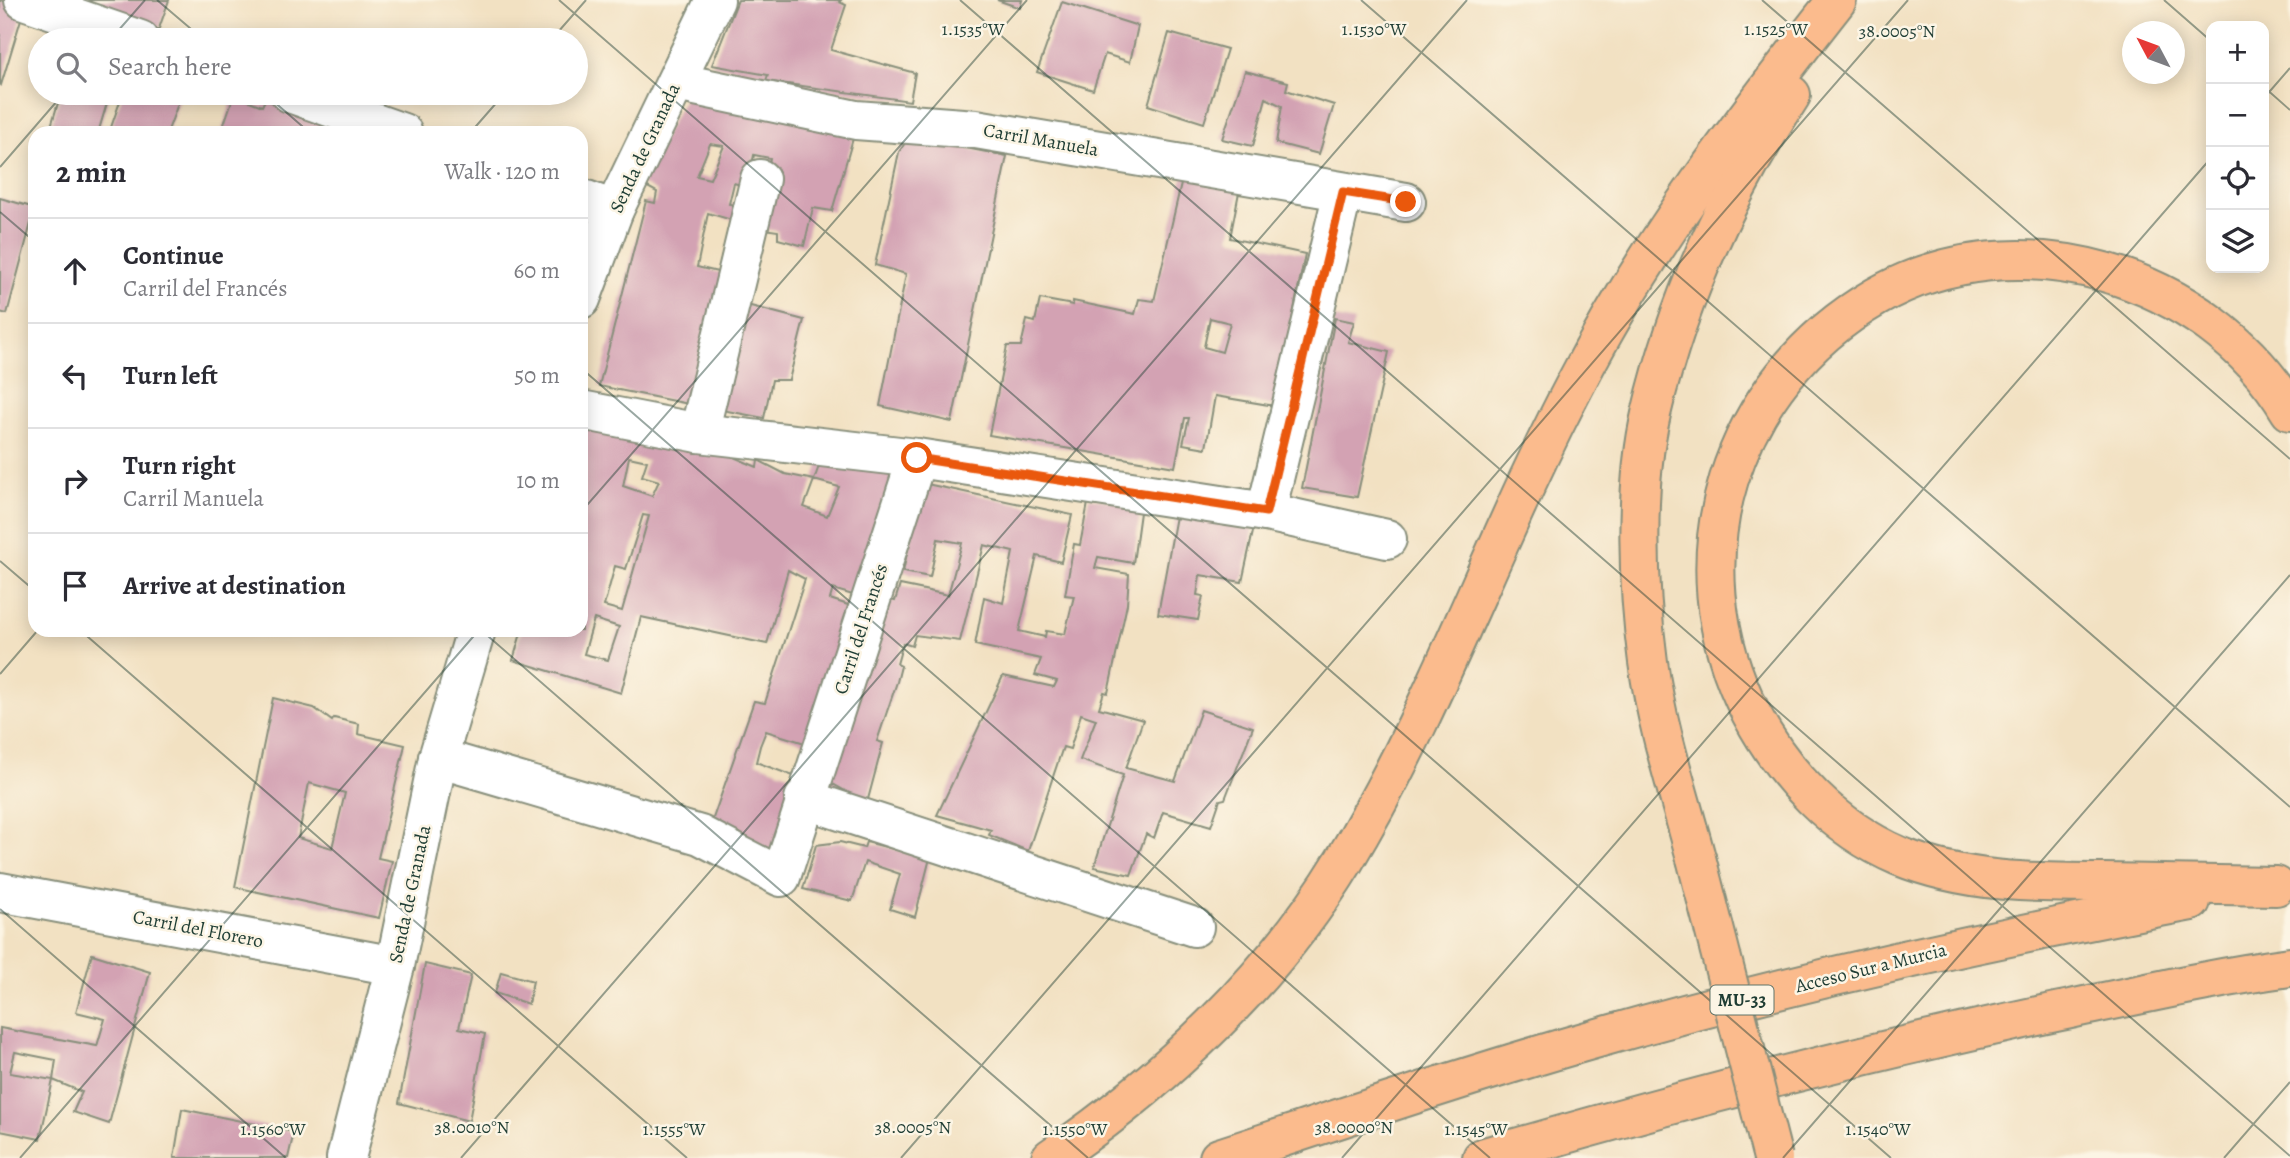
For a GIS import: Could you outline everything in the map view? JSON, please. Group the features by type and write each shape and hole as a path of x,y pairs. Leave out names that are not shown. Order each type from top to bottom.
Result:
{"highway":[{"path":"1051,1158 1147,1086 1200,1037 1305,918 1343,861 1426,702 1575,384 1612,317 1716,160 1837,0"},
{"path":"1773,1158 1648,663 1640,566 1642,492 1650,416 1692,283 1724,207 1778,115 1854,0"},
{"path":"2283,885 2031,883 1980,878 1898,855 1863,836 1809,793 1767,743 1743,697 1728,658 1717,610 1715,568 1717,526 1726,487 1743,441 1765,400 1796,359 1835,324 1878,296 1962,266 2009,261 2087,267 2128,278 2195,310 2230,338 2258,366 2290,411"},
{"name":"Acceso Sur a Murcia","path":"1219,1158 1597,1038 1780,989 1945,950 2283,885"},
{"path":"1482,1158 1661,1105 1953,1034 2229,976 2290,967"},
{"path":"1953,1034 2290,993"}],"street":[{"path":"24,0 104,28"},
{"name":"Senda de Granada","path":"588,260 598,204 676,82 715,0"},
{"name":"Carril Manuela","path":"676,82 856,120 976,129 1406,202"},
{"path":"324,105 383,126"},
{"path":"699,433 760,179"},
{"path":"1266,512 1343,192"},
{"path":"588,411 699,433 917,458 1266,512 1387,539"},
{"name":"Carril del Francés","path":"438,758 700,835 780,877 917,458"},
{"name":"Senda de Granada","path":"346,1158 395,965 438,758 473,637"},
{"path":"804,799 1194,927"},
{"name":"Carril del Florero","path":"0,892 395,965"}],"building":[{"path":"0,0 25,6 1,85 0,84"},
{"path":"89,0 169,0 159,28 127,28 82,14"},
{"path":"738,0 841,0 839,2 846,5 831,50 915,73 910,101 766,81 768,75 712,65"},
{"path":"997,0 1022,0 1020,8"},
{"path":"1062,2 1138,26 1130,62 1105,54 1093,90 1037,72"},
{"path":"1169,33 1227,49 1204,123 1148,105"},
{"path":"1245,71 1288,82 1286,90 1334,105 1319,154 1276,143 1282,106 1266,98 1253,146 1222,139"},
{"path":"688,91 856,128 832,211 813,208 804,246 778,239 778,231 757,228 770,158 754,155 747,187 734,183 729,204 744,206 742,223 708,213 697,267 730,275 699,406 599,386 646,201 655,203 657,192 640,183","holes":["710,144 724,146 710,179 697,176"]},
{"path":"57,105 106,105 100,126 51,126"},
{"path":"119,105 178,105 170,126 111,126"},
{"path":"231,105 281,105 326,119 324,126 223,126"},
{"path":"909,137 1007,156 952,422 880,406 906,274 875,265 899,152"},
{"path":"1184,171 1241,182 1230,238 1305,254 1275,406 1215,396 1206,448 1183,444 1189,418 1185,418 1175,467 989,435 1007,346 1021,346 1027,320 1035,322 1040,299 1073,305 1073,301 1135,314 1139,299 1154,301","holes":["1210,318 1230,323 1222,352 1204,347"]},
{"path":"0,198 28,206 28,234 7,314 0,312"},
{"path":"743,304 804,320 789,380 772,380 764,418 717,409"},
{"path":"1335,318 1354,322 1348,342 1389,352 1357,497 1302,488"},
{"path":"588,420 729,455 757,467 758,460 785,474 814,480 823,455 902,469 856,596 833,589 830,599 854,607 808,744 766,731 760,746 756,762 799,778 780,842 769,851 710,827 754,701 765,703 805,579 788,570 767,644 641,617 621,693 513,660 520,637 588,637","holes":["629,457 647,461 642,476 659,481 652,496 623,486","814,480 839,487 827,516 804,507","643,515 649,516 622,611 604,606 615,566 626,569","594,619 619,627 608,660 584,654"]},
{"path":"922,483 1072,515 1061,562 1037,556 1019,631 1045,637 1046,631 1065,634 1074,596 1065,595 1074,544 1080,545 1089,498 1141,505 1133,563 1098,557 1095,568 1129,574 1127,604 1108,693 1104,692 1099,708 1143,720 1126,768 1175,781 1201,710 1253,727 1225,799 1220,800 1211,826 1163,812 1154,838 1146,834 1131,875 1094,867 1123,775 1080,760 1096,719 1081,714 1070,749 1063,747 1028,851 989,835 991,830 937,815 1003,676 1054,687 1057,681 1035,675 1041,659 975,645 984,597 1003,603 1013,552 984,545 960,641 915,635 912,646 903,643 897,664 901,666 897,682 877,741 883,743 867,803 824,779 886,599 895,601 900,585 948,595 962,543 938,539 930,577 903,572"},
{"path":"1176,516 1254,527 1242,582 1200,575 1197,595 1203,596 1198,620 1158,614"},
{"path":"273,698 314,708 332,721 334,718 359,724 358,734 405,745 378,858 392,861 379,918 235,887","holes":["309,783 345,793 332,848 298,838"]},
{"path":"840,842 864,848 866,842 930,858 915,917 890,909 900,874 865,862 852,901 803,889 816,845"},
{"path":"92,954 150,972 109,1124 73,1112 82,1092 53,1080 40,1139 0,1131 0,1028 97,1046 105,1019 76,1012","holes":["15,1052 56,1060 53,1080 10,1073"]},
{"path":"425,964 471,975 459,1028 485,1034 469,1121 399,1103"},
{"path":"501,972 533,981 528,1004 495,993"},
{"path":"182,1109 294,1132 288,1158 174,1158"}],"route":[{"path":"917,458 1266,512 1343,192 1406,202"}]}
